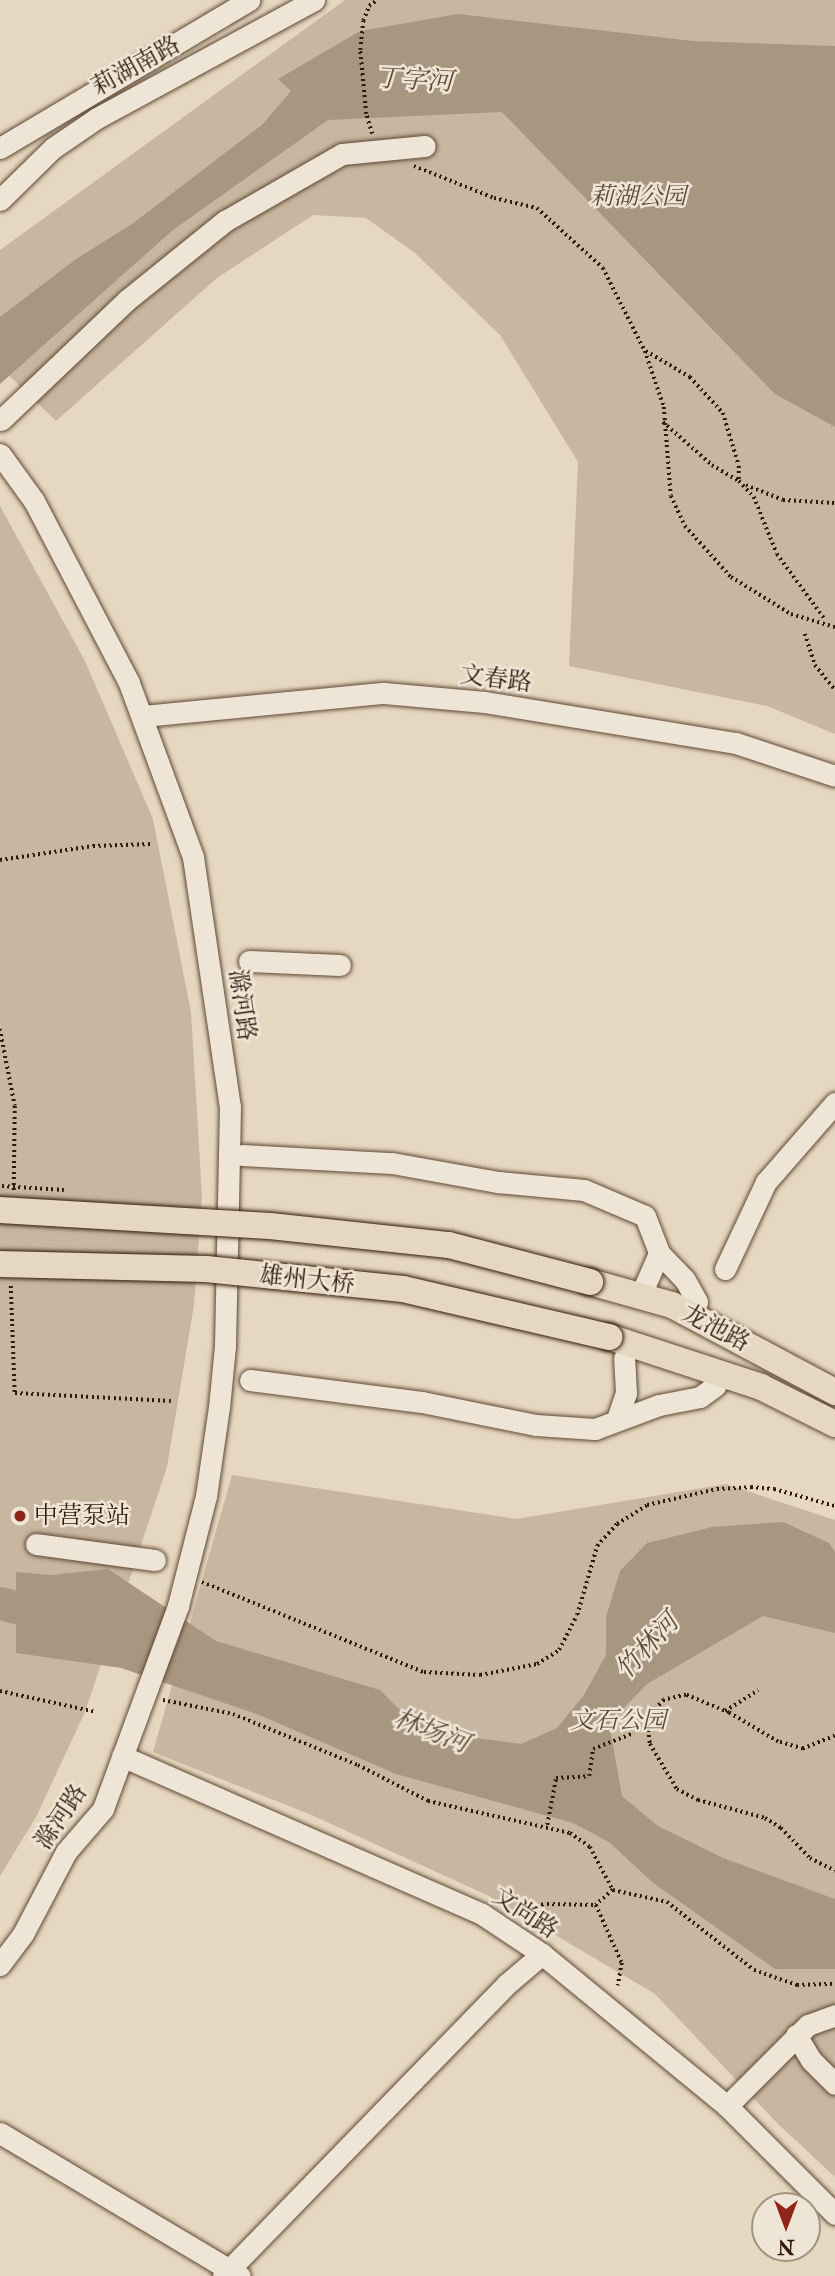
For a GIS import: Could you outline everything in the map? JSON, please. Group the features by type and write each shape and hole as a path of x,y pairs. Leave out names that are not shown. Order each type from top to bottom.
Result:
{"main road":[{"name":"雄州大桥","path":"0,1210 270,1226 449,1245 590,1282"},
{"name":"雄州大桥","path":"0,1264 206,1269 403,1289 616,1348"},
{"name":"龙池路","path":"590,1282 672,1305 835,1392"},
{"name":"龙池路","path":"616,1348 761,1387 835,1424"}],"street":[{"path":"0,148 249,0"},
{"name":"莉湖南路","path":"0,200 53,148 97,118 314,0"},
{"path":"1,420 127,300 225,221 342,154 425,146"},
{"name":"滁河路","path":"0,454 34,501 91,603 143,716 193,858 230,1107 225,1346 219,1407 206,1496 178,1606 153,1694 122,1756 103,1809 66,1853 9,1937 0,1965"},
{"name":"文春路","path":"143,716 383,694 485,702 736,743 835,776"},
{"path":"249,961 340,965"},
{"path":"725,1269 766,1182 835,1102"},
{"path":"242,1155 392,1163 498,1182 584,1190 645,1216 659,1253 685,1280 697,1302"},
{"path":"642,1292 659,1253"},
{"path":"616,1348 626,1392 617,1419"},
{"path":"250,1380 422,1402 536,1425 595,1429 617,1419 700,1397 715,1386"},
{"path":"36,1544 155,1560"},
{"name":"文尚路","path":"122,1756 482,1914 542,1954 727,2106 835,2214"},
{"path":"0,2133 232,2273 507,1984 542,1954"},
{"path":"727,2106 796,2035 826,2015 835,2015"},
{"path":"796,2035 811,2060 835,2084"}],"path":[{"path":"377,0 369,6 363,21 360,50 370,130 416,168 494,198 537,208 603,268 645,351 664,407 671,496 685,526 709,557 731,577 791,614 835,627"},
{"path":"645,351 690,377 723,413 739,466 739,481 754,497 777,554 824,618"},
{"path":"663,421 712,465 739,481 783,500 835,503"},
{"path":"804,634 816,665 835,690"},
{"path":"0,860 93,846 153,844"},
{"path":"0,1029 15,1106 15,1182"},
{"path":"14,1385 15,1393 171,1401"},
{"path":"193,1580 424,1672 480,1675 537,1664 559,1650 577,1615 597,1546 617,1524 647,1505 717,1489 751,1487 835,1506"},
{"path":"724,1712 735,1700 758,1690"},
{"path":"0,1691 96,1712"},
{"path":"153,1694 233,1714 307,1742 428,1801 547,1825 590,1847 613,1891"},
{"path":"835,1736 803,1749 778,1742 729,1713 686,1695 664,1700 647,1719 650,1744 677,1789 698,1800 765,1818 781,1828 810,1858 835,1871"},
{"path":"547,1825 556,1778 589,1776 593,1749 634,1733"},
{"path":"511,1917 525,1907 596,1905 613,1891"},
{"path":"613,1891 667,1902 754,1970 797,1985 835,1984"},
{"path":"596,1905 622,1964 618,1986"}],"green space":[{"name":"莉湖公园","path":"345,0 835,0 835,734 767,706 569,666 578,462 500,335 415,253 366,218 313,215 217,278 56,421 0,367 0,250"},
{"path":"0,506 85,661 153,819 191,1012 202,1196 194,1305 167,1467 85,1712 36,1817 0,1876"},
{"name":"文石公园","path":"232,1475 516,1519 726,1484 835,1520 835,2177 778,2124 655,1994 489,1896 309,1814 153,1752"}],"water":[{"name":"丁字河","path":"458,14 693,41 835,46 835,427 775,394 502,112 328,120 173,230 0,384 0,317 76,259 132,224 263,124 291,91 278,79 360,31"},
{"name":"竹林河","path":"783,1522 829,1543 835,1552 835,1633 763,1616 647,1684 609,1723 622,1796 658,1826 723,1858 835,1899 835,1969 775,1969 652,1882 609,1842 573,1823 396,1774 257,1714 121,1668 16,1653 16,1572 51,1575 108,1569 216,1641 380,1690 407,1717 461,1736 521,1744 557,1728 584,1695 606,1655 606,1617 620,1571 647,1543 712,1527"}],"waterway":[{"name":"林场河","path":"0,1603 59,1618"}],"place":[{"name":"中营泵站","path":"20,1516"}]}
